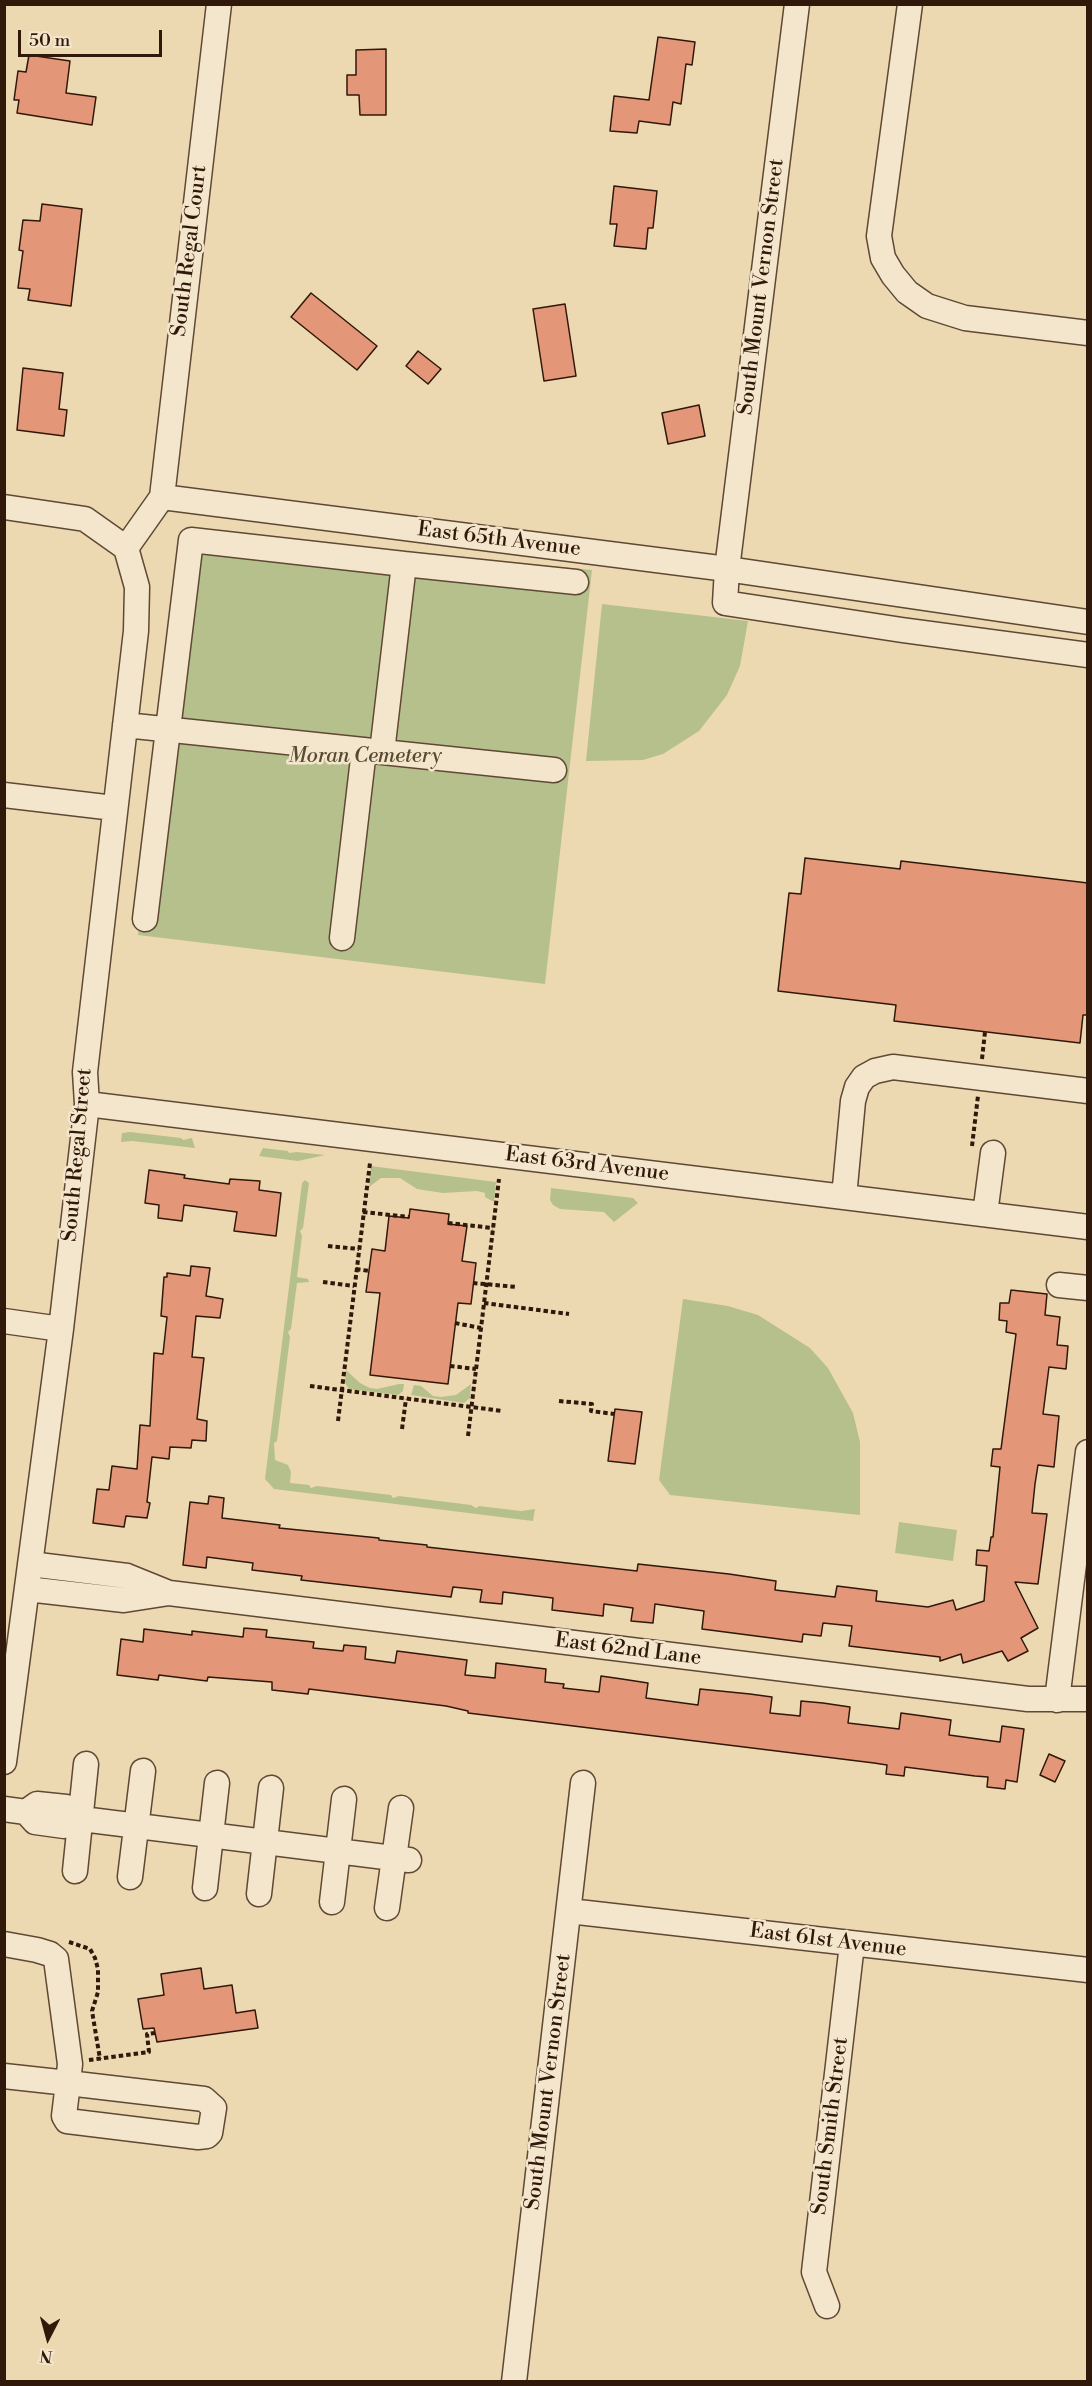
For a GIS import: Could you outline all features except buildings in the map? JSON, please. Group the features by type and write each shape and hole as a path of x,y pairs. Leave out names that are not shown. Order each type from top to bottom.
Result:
{"street":[{"name":"South Regal Court","path":"162,497 219,4"},
{"name":"South Mount Vernon Street","path":"797,4 727,569 725,603 1088,654"},
{"path":"910,4 879,236 883,258 907,292 927,306 965,318 1088,333"},
{"path":"4,507 85,519 126,548 162,497"},
{"name":"East 65th Avenue","path":"162,497 727,569 1088,622"},
{"path":"145,919 191,540 576,582"},
{"name":"South Regal Street","path":"4,1762 61,1329 87,1104 85,1072 136,631 137,586 126,548"},
{"path":"342,938 404,564"},
{"path":"125,724 554,770"},
{"path":"4,795 114,808"},
{"path":"844,1197 853,1101 857,1087 864,1077 875,1071 893,1067 1088,1091"},
{"name":"East 63rd Avenue","path":"87,1104 1088,1227"},
{"path":"982,1151 985,1214"},
{"path":"1059,1285 1088,1288"},
{"path":"4,1322 61,1329"},
{"path":"1058,1700 1088,1452"},
{"name":"East 62nd Lane","path":"30,1564 127,1576 169,1593 1028,1699 1088,1699"},
{"name":"East 62nd Lane","path":"27,1589 124,1600 169,1593"},
{"path":"75,1871 77,1818 86,1764"},
{"path":"130,1877 142,1771"},
{"path":"205,1887 217,1783"},
{"name":"South Mount Vernon Street","path":"514,2382 583,1783"},
{"path":"259,1894 271,1788"},
{"path":"332,1902 344,1798"},
{"path":"387,1908 401,1859 401,1808"},
{"path":"15,1810 35,1822 64,1826 77,1818 401,1859"},
{"name":"East 61st Avenue","path":"569,1911 1088,1970"},
{"path":"4,1944 37,1950 50,1954 56,1959 70,2062 68,2084 63,2116 67,2121 198,2137 207,2136 210,2133 214,2108 204,2099 68,2084 4,2076"},
{"name":"South Smith Street","path":"827,2306 814,2272 852,1944"}],"path":[{"path":"982,1151 980,1079 985,1032"},
{"path":"338,1421 370,1163"},
{"path":"468,1436 499,1179"},
{"path":"363,1212 409,1217"},
{"path":"448,1222 493,1228"},
{"path":"328,1246 359,1249"},
{"path":"356,1269 369,1271"},
{"path":"323,1282 354,1286"},
{"path":"473,1283 518,1287"},
{"path":"484,1303 569,1314"},
{"path":"455,1323 481,1328"},
{"path":"450,1366 476,1369"},
{"path":"310,1386 502,1410"},
{"path":"402,1429 406,1398"},
{"path":"559,1401 592,1404 591,1412 614,1414"},
{"path":"83,2061 149,2052 147,2034 155,2033"}],"green space":[{"name":"Moran Cemetery","path":"187,531 592,570 545,984 138,935"},
{"path":"602,604 748,621 740,666 727,695 699,731 663,754 643,760 586,761"},
{"path":"130,1132 183,1140 192,1138 195,1148 132,1141 121,1142 122,1133"},
{"path":"263,1148 289,1153 325,1155 298,1161 259,1156"},
{"path":"371,1166 496,1182 494,1202 485,1197 485,1193 477,1191 443,1193 417,1189 400,1178 381,1178 369,1187"},
{"path":"305,1180 309,1183 303,1228 300,1231 302,1236 297,1277 308,1279 309,1282 297,1283 291,1329 288,1332 290,1337 277,1441 274,1443 275,1460 288,1465 291,1472 290,1483 309,1485 311,1488 317,1486 391,1495 393,1498 399,1496 471,1505 476,1508 479,1506 521,1511 535,1509 533,1521 274,1489 265,1479 302,1183"},
{"path":"551,1188 633,1198 638,1203 614,1222 604,1212 560,1209 550,1200"},
{"path":"683,1299 728,1306 758,1315 810,1348 828,1368 853,1413 860,1442 860,1515 670,1495 659,1480"},
{"path":"346,1370 360,1383 370,1388 377,1389 404,1384 403,1391 398,1395 349,1389 345,1383"},
{"path":"471,1384 470,1398 464,1403 411,1395 414,1385 421,1386 433,1396 441,1397 456,1395"},
{"path":"899,1522 957,1530 953,1561 895,1553"}]}
